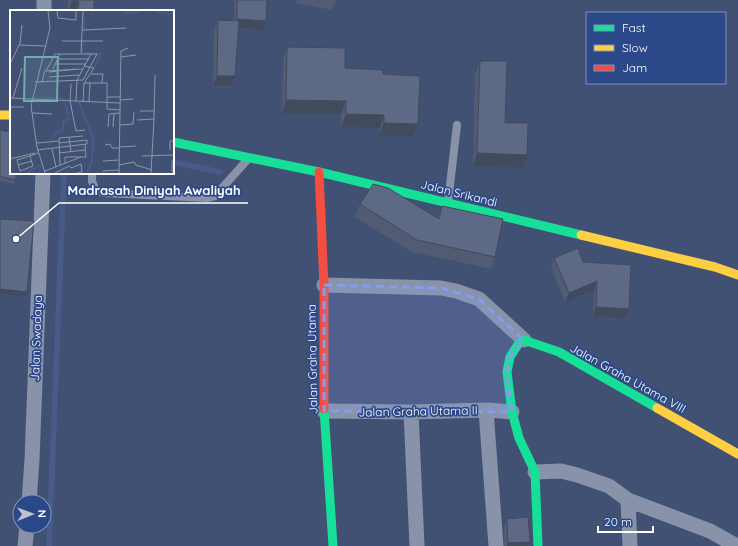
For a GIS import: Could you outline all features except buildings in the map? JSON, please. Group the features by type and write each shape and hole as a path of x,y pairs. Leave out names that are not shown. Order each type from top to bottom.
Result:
{"street":[{"name":"Jalan Srikandi","path":"174,142 319,172 715,267 738,275"},
{"name":"Jalan Graha Utama","path":"319,172 324,285 324,411 333,546"},
{"name":"Jalan Swadaya","path":"30,494 43,174"},
{"path":"324,285 441,288 456,291 479,299 524,340 519,343 510,357 508,372 512,412 519,438 535,472 538,546"},
{"name":"Jalan Graha Utama VIII","path":"524,340 559,352 738,454"},
{"path":"486,410 496,546"},
{"name":"Jalan Graha Utama II","path":"324,411 411,412 486,410 512,412"},
{"path":"411,412 417,546"},
{"path":"535,472 561,471 577,474 609,486 628,500 710,539 737,546"},
{"path":"628,500 630,546"},
{"path":"25,546 26,534"}],"lane":[{"path":"448,203 457,125"},
{"path":"92,174 92,181 95,189 103,193 207,198 215,196 249,158"}],"highlighted area":[{"path":"324,285 441,288 479,299 524,340 510,357 507,372 512,412 324,411"}],"waterway":[{"path":"174,162 220,172"},
{"path":"49,546 64,174"}],"traffic: fast":[{"path":"174,142 319,172 581,235"},
{"path":"538,546 535,472 519,438 512,412 507,372 510,357 519,343 524,340 559,352 657,408"},
{"path":"324,409 333,546"}],"traffic: slow":[{"path":"0,115 10,115"},
{"path":"581,235 715,267 738,275"},
{"path":"657,408 738,454"}],"traffic: jam":[{"path":"319,172 324,285 324,409"}],"place":[{"name":"Madrasah Diniyah Awaliyah","path":"16,239"}]}
